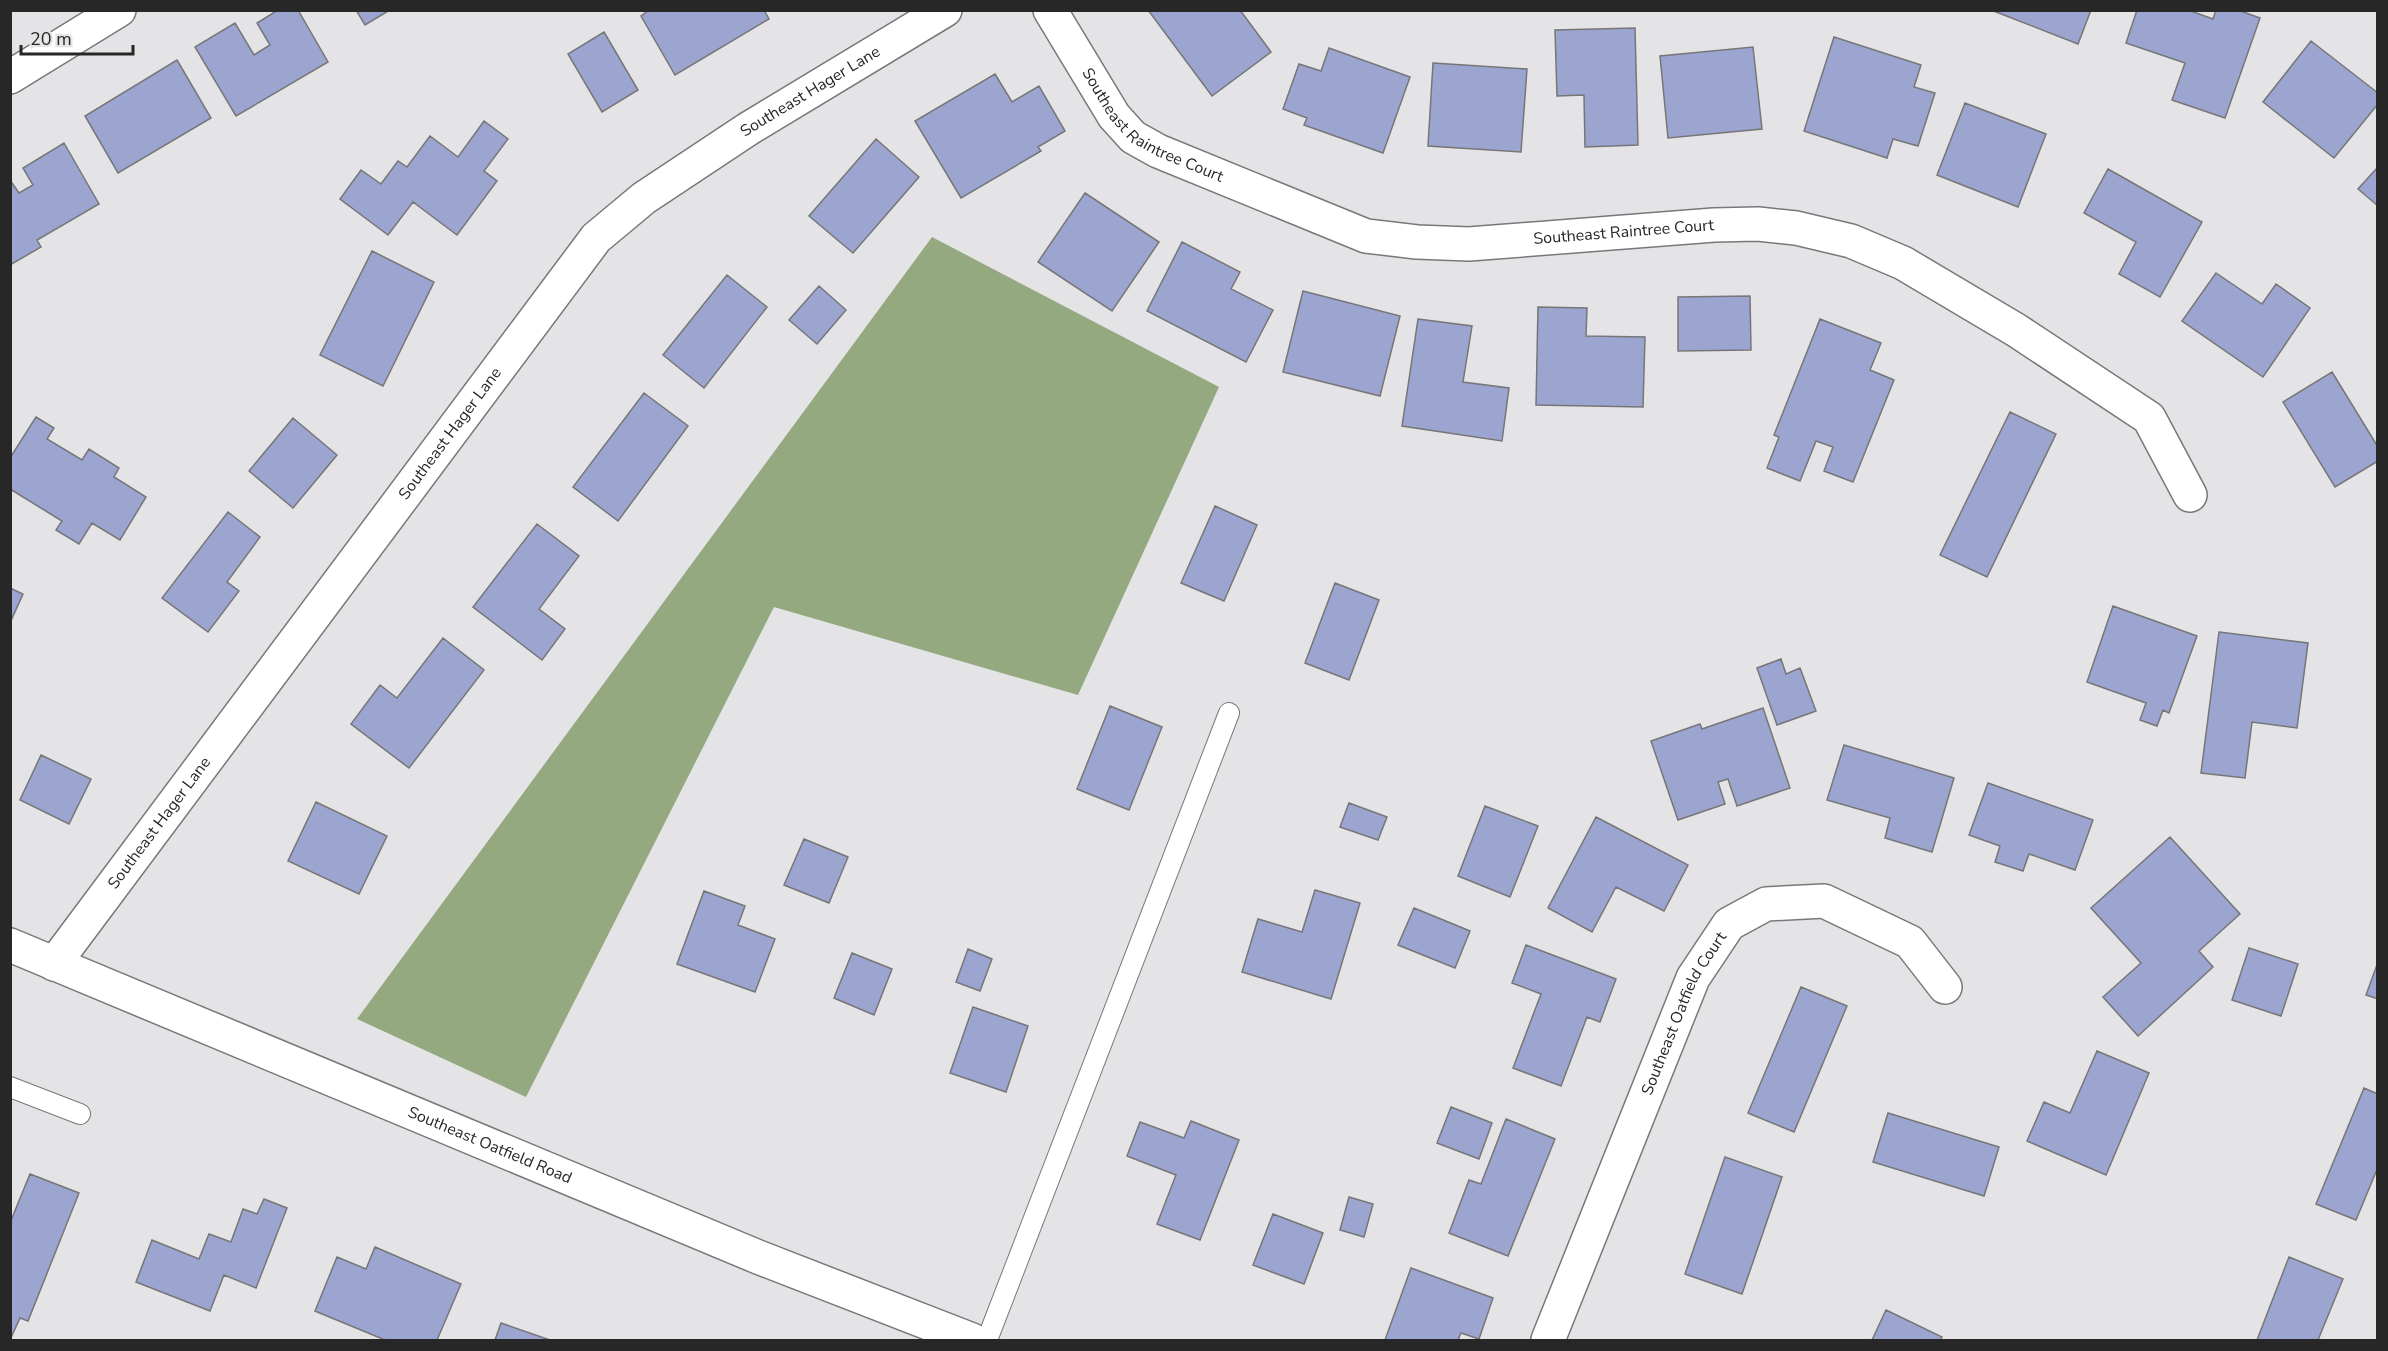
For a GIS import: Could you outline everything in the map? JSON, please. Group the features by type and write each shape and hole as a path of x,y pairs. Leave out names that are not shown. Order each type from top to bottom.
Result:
{"street":[{"path":"10,77 119,10"},
{"name":"Southeast Hager Lane","path":"54,964 596,238 644,198 748,129 945,10"},
{"name":"Southeast Raintree Court","path":"1050,10 1114,116 1133,137 1158,152 1366,236 1417,242 1469,244 1714,225 1758,224 1796,228 1851,241 1893,259 2016,330 2149,418 2190,495"},
{"name":"Southeast Oatfield Court","path":"1548,1341 1693,978 1728,924 1766,904 1824,901 1910,942 1945,987"},
{"name":"Southeast Oatfield Road","path":"10,945 758,1257 972,1341"}],"lane":[{"path":"987,1341 1229,713"},
{"path":"10,1087 80,1114"}],"green space":[{"path":"932,237 1219,387 1078,695 774,607 526,1097 357,1019"}],"building":[{"path":"278,10 298,10 328,62 236,116 195,47 235,23 254,55 270,45 257,23"},
{"path":"356,10 390,10 365,25"},
{"path":"649,10 764,10 769,19 675,75 641,16"},
{"path":"1148,10 1240,10 1271,52 1212,96"},
{"path":"1991,10 2091,10 2078,44"},
{"path":"2137,10 2188,10 2213,19 2216,10 2238,10 2260,18 2225,118 2172,100 2185,63 2126,43"},
{"path":"1635,28 1638,145 1585,147 1584,95 1557,96 1555,30"},
{"path":"604,32 638,90 602,112 568,54"},
{"path":"1834,37 1921,65 1914,87 1935,93 1918,146 1893,139 1887,158 1804,131"},
{"path":"2311,41 2378,93 2378,104 2334,158 2263,102"},
{"path":"1753,47 1762,129 1668,138 1660,56"},
{"path":"1329,48 1410,77 1383,153 1304,125 1307,118 1283,109 1299,64 1321,71"},
{"path":"177,60 211,118 118,173 85,116"},
{"path":"1433,63 1527,69 1521,152 1428,146"},
{"path":"995,74 1012,102 1039,86 1065,131 1038,147 1041,151 961,198 915,121"},
{"path":"1965,103 2046,134 2018,207 1937,175"},
{"path":"484,121 508,139 484,171 497,181 457,235 413,202 388,235 340,199 361,170 381,184 398,161 407,167 430,136 458,157"},
{"path":"876,139 919,177 853,253 809,216"},
{"path":"64,143 99,204 37,240 41,247 10,265 10,180 19,193 33,185 23,168"},
{"path":"2378,167 2378,206 2358,189"},
{"path":"2108,169 2202,222 2160,297 2119,274 2136,242 2084,213"},
{"path":"1085,193 1159,242 1112,311 1038,262"},
{"path":"1182,242 1240,272 1231,289 1273,310 1246,362 1147,311"},
{"path":"372,251 434,282 383,386 320,355"},
{"path":"2216,273 2262,304 2276,284 2310,308 2263,377 2182,321"},
{"path":"727,275 767,307 704,388 663,355"},
{"path":"819,286 846,310 817,344 789,320"},
{"path":"1303,291 1400,316 1380,396 1283,372"},
{"path":"1750,296 1751,350 1678,351 1678,297"},
{"path":"1538,307 1587,308 1586,336 1645,337 1643,407 1536,405"},
{"path":"1418,319 1472,326 1463,382 1509,388 1502,441 1402,426"},
{"path":"1820,319 1881,343 1870,370 1894,380 1853,482 1824,471 1833,447 1816,441 1800,481 1767,468 1779,437 1774,435"},
{"path":"2332,372 2378,447 2378,461 2335,487 2283,402"},
{"path":"644,393 688,426 618,521 573,487"},
{"path":"2010,412 2056,434 1987,577 1940,555"},
{"path":"36,417 54,428 47,439 82,460 89,449 119,468 114,477 146,497 120,540 92,523 79,544 56,530 62,521 10,489 10,458"},
{"path":"293,418 337,455 293,508 249,471"},
{"path":"1215,506 1257,525 1224,601 1181,583"},
{"path":"228,512 260,537 227,582 239,591 208,632 162,598"},
{"path":"537,524 579,556 539,609 565,629 542,660 473,607"},
{"path":"1335,583 1379,600 1349,680 1305,663"},
{"path":"10,588 23,594 10,623"},
{"path":"2113,606 2197,636 2169,713 2163,710 2157,726 2140,720 2146,703 2087,682"},
{"path":"2219,632 2308,643 2297,728 2252,722 2245,778 2201,773"},
{"path":"443,638 484,670 409,768 351,724 380,685 397,698"},
{"path":"1781,659 1786,674 1800,668 1816,711 1777,725 1757,668"},
{"path":"1110,706 1162,727 1129,810 1077,789"},
{"path":"1763,708 1790,788 1737,806 1728,779 1718,782 1725,804 1678,820 1651,741 1700,724 1702,729"},
{"path":"1844,745 1954,778 1932,852 1885,838 1890,818 1827,800"},
{"path":"41,755 91,779 69,824 20,800"},
{"path":"1988,783 2093,820 2075,870 2029,854 2023,871 1995,862 2000,846 1969,835"},
{"path":"316,802 387,836 359,894 288,861"},
{"path":"1349,803 1387,817 1378,840 1340,827"},
{"path":"1485,806 1538,826 1510,897 1458,876"},
{"path":"1596,817 1688,865 1664,911 1616,887 1592,932 1548,908"},
{"path":"2170,837 2240,914 2199,951 2213,967 2138,1036 2103,997 2141,963 2091,908"},
{"path":"804,839 848,857 829,903 784,885"},
{"path":"1315,890 1360,903 1331,999 1242,972 1258,919 1302,932"},
{"path":"704,891 745,906 738,925 775,939 755,992 677,964"},
{"path":"1414,908 1470,931 1455,968 1398,945"},
{"path":"1526,945 1616,979 1600,1022 1587,1017 1561,1086 1513,1068 1541,994 1512,983"},
{"path":"2249,948 2298,964 2281,1016 2232,1000"},
{"path":"968,949 992,959 980,991 956,982"},
{"path":"852,953 892,969 874,1015 834,998"},
{"path":"2378,962 2378,999 2366,995"},
{"path":"1801,987 1847,1006 1794,1132 1748,1113"},
{"path":"973,1007 1028,1026 1006,1092 950,1073"},
{"path":"2097,1051 2149,1073 2106,1175 2027,1141 2044,1102 2070,1113"},
{"path":"2364,1088 2378,1094 2378,1167 2356,1220 2316,1204"},
{"path":"1451,1107 1492,1123 1479,1159 1437,1143"},
{"path":"1888,1113 1999,1147 1984,1196 1873,1162"},
{"path":"1506,1119 1555,1139 1508,1256 1449,1233 1469,1180 1481,1184"},
{"path":"1191,1121 1239,1140 1200,1240 1157,1224 1176,1175 1127,1156 1140,1122 1184,1138"},
{"path":"1725,1157 1782,1177 1742,1294 1685,1274"},
{"path":"30,1174 79,1193 28,1321 20,1318 10,1340 10,1223"},
{"path":"1349,1197 1373,1204 1364,1237 1340,1230"},
{"path":"264,1199 287,1208 256,1288 224,1275 210,1311 136,1282 152,1240 199,1259 209,1234 231,1242 243,1209 257,1214"},
{"path":"1273,1214 1323,1233 1304,1284 1253,1265"},
{"path":"375,1247 461,1284 437,1340 385,1340 315,1311 337,1257 366,1269"},
{"path":"2289,1257 2343,1279 2318,1340 2257,1340"},
{"path":"1411,1268 1493,1298 1479,1339 1461,1333 1458,1340 1385,1340"},
{"path":"1886,1310 1942,1337 1940,1340 1872,1340"},
{"path":"501,1323 550,1340 495,1340"}]}
